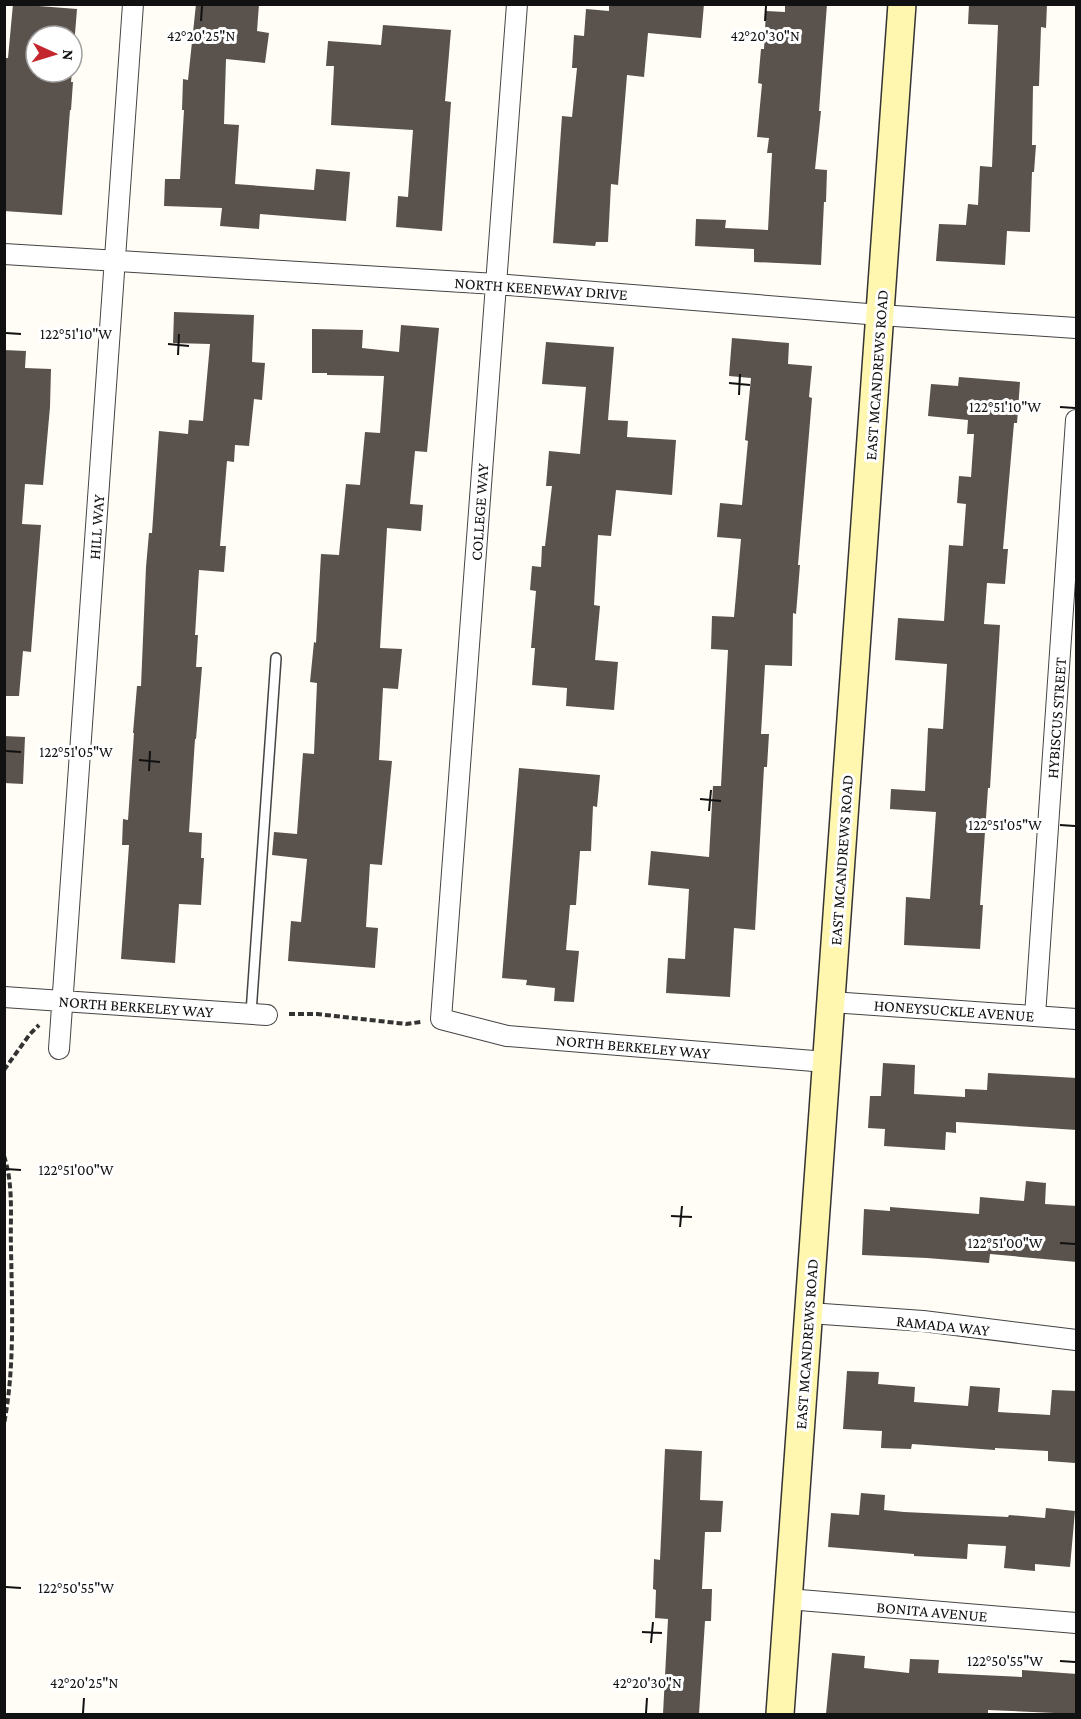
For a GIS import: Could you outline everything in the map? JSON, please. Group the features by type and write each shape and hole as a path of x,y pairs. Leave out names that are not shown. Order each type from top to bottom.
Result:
{"main road":[{"name":"EAST MCANDREWS ROAD","path":"780,1714 902,4"}],"street":[{"name":"HILL WAY","path":"59,1049 133,4"},
{"name":"COLLEGE WAY","path":"441,1019 517,4"},
{"name":"NORTH KEENEWAY DRIVE","path":"4,254 496,284 880,315 1077,328"},
{"name":"HYBISCUS STREET","path":"1035,1016 1077,420"},
{"name":"NORTH BERKELEY WAY","path":"4,997 259,1014"},
{"name":"HONEYSUCKLE AVENUE","path":"831,1002 1077,1019"},
{"name":"NORTH BERKELEY WAY","path":"441,1019 507,1036 826,1062"},
{"name":"RAMADA WAY","path":"809,1313 923,1322 1077,1340"},
{"name":"BONITA AVENUE","path":"788,1599 1077,1623"}],"lane":[{"path":"259,1014 276,658"}],"path":[{"path":"4,1070 30,1034 62,1001"},
{"path":"259,1014 317,1014 406,1024 441,1019"},
{"path":"4,1156 8,1168 11,1197 12,1302 8,1406 4,1424"}],"building":[{"path":"13,4 77,9 76,24 24,24 24,84 73,84 62,215 4,211 4,58 8,58"},
{"path":"196,4 259,4 257,31 269,33 265,63 226,59 224,124 239,125 235,184 314,190 316,169 350,172 346,221 260,214 259,229 220,226 222,208 164,206 165,179 180,179 184,110 182,110 183,79 188,80"},
{"path":"609,4 704,4 701,38 648,33 644,77 627,75 618,185 611,184 608,242 596,242 595,246 553,243 562,116 572,117 577,68 572,68 574,35 584,36 586,9 609,11"},
{"path":"785,4 827,4 815,169 827,170 821,265 754,262 754,249 695,246 696,219 726,220 725,228 768,230 772,153 767,153 769,138 757,137 762,84 758,83 761,49 764,49 766,11 785,12"},
{"path":"969,4 1047,4 1046,28 1041,27 1039,86 1033,86 1032,145 1036,145 1034,172 1032,172 1030,232 1007,231 1005,265 936,261 939,224 966,225 968,204 978,205 980,166 992,167 998,25 968,24"},
{"path":"383,25 451,30 445,101 451,102 442,231 396,227 398,196 408,197 413,130 331,125 334,66 326,66 328,41 381,45"},
{"path":"174,312 254,315 252,362 265,363 262,400 254,399 249,446 235,445 234,462 227,461 220,546 226,546 224,572 199,570 195,635 198,635 196,667 202,667 189,832 202,833 201,858 204,858 201,905 179,904 175,963 121,959 129,845 122,845 123,819 128,820 137,686 141,686 146,567 149,533 152,533 159,431 188,434 189,420 203,421 210,344 173,343"},
{"path":"401,325 439,328 427,452 415,451 410,504 423,505 421,531 387,528 380,648 402,649 398,689 383,688 379,760 392,761 382,865 370,864 366,927 378,928 375,968 288,961 291,921 301,922 307,859 272,855 274,832 297,834 303,753 314,754 317,683 310,682 314,642 316,643 321,554 339,555 346,484 360,485 365,432 380,433 384,376 312,373 312,329 363,330 362,348 399,352"},
{"path":"732,338 789,343 788,364 812,366 809,397 812,398 796,614 793,613 792,666 765,665 761,734 769,734 767,767 764,767 755,930 734,928 730,997 666,993 668,958 685,959 689,889 648,885 651,851 709,857 713,786 721,786 728,650 711,649 712,616 734,617 741,539 717,537 720,503 742,505 751,378 729,376"},
{"path":"546,342 614,347 608,420 628,421 627,437 676,440 672,495 616,490 611,536 598,535 594,605 600,606 595,660 618,662 614,710 566,706 567,688 532,685 535,648 531,648 536,591 530,590 532,566 541,567 542,546 545,546 552,486 546,486 549,451 580,454 586,387 542,384"},
{"path":"4,350 26,351 25,368 51,369 43,485 25,484 22,524 41,525 31,652 23,651 19,696 4,696"},
{"path":"959,377 1020,382 1017,423 1014,423 1003,549 1008,549 1005,584 987,583 984,624 1000,625 980,905 983,905 980,949 904,945 906,897 930,899 936,812 890,809 891,789 925,791 928,728 943,729 947,664 895,660 898,618 944,621 949,545 963,546 966,504 957,503 959,476 971,477 974,434 967,434 968,420 928,416 931,384 958,386"},
{"path":"4,736 25,737 23,784 4,783"},
{"path":"519,768 600,775 597,807 593,806 591,851 580,851 576,905 570,905 566,950 579,951 574,1002 554,1001 555,988 526,985 527,980 502,978"},
{"path":"883,1063 915,1065 914,1094 965,1097 965,1089 987,1090 988,1073 1077,1078 1077,1130 956,1122 956,1133 946,1132 945,1150 884,1146 885,1129 868,1128 870,1096 881,1096"},
{"path":"1026,1181 1046,1183 1045,1204 1077,1206 1077,1262 990,1254 989,1263 862,1255 864,1209 890,1211 890,1207 979,1214 980,1197 1024,1201"},
{"path":"847,1371 879,1372 878,1384 915,1387 914,1402 968,1406 970,1386 1000,1388 998,1412 1050,1415 1052,1390 1077,1391 1075,1463 1048,1461 1048,1451 912,1444 911,1449 881,1448 882,1431 843,1429"},
{"path":"665,1449 702,1451 700,1500 723,1501 721,1532 705,1532 702,1589 712,1589 711,1621 705,1621 699,1714 663,1714 668,1619 655,1618 656,1590 653,1589 654,1559 660,1560"},
{"path":"861,1493 885,1495 884,1510 904,1512 1045,1518 1046,1508 1075,1511 1070,1567 1035,1564 1035,1571 1004,1568 1006,1546 968,1544 967,1559 828,1547 831,1513 859,1515"},
{"path":"832,1653 865,1656 864,1668 909,1673 910,1659 939,1660 938,1673 1022,1677 1022,1670 1077,1674 1077,1714 988,1710 988,1714 826,1714"}]}
